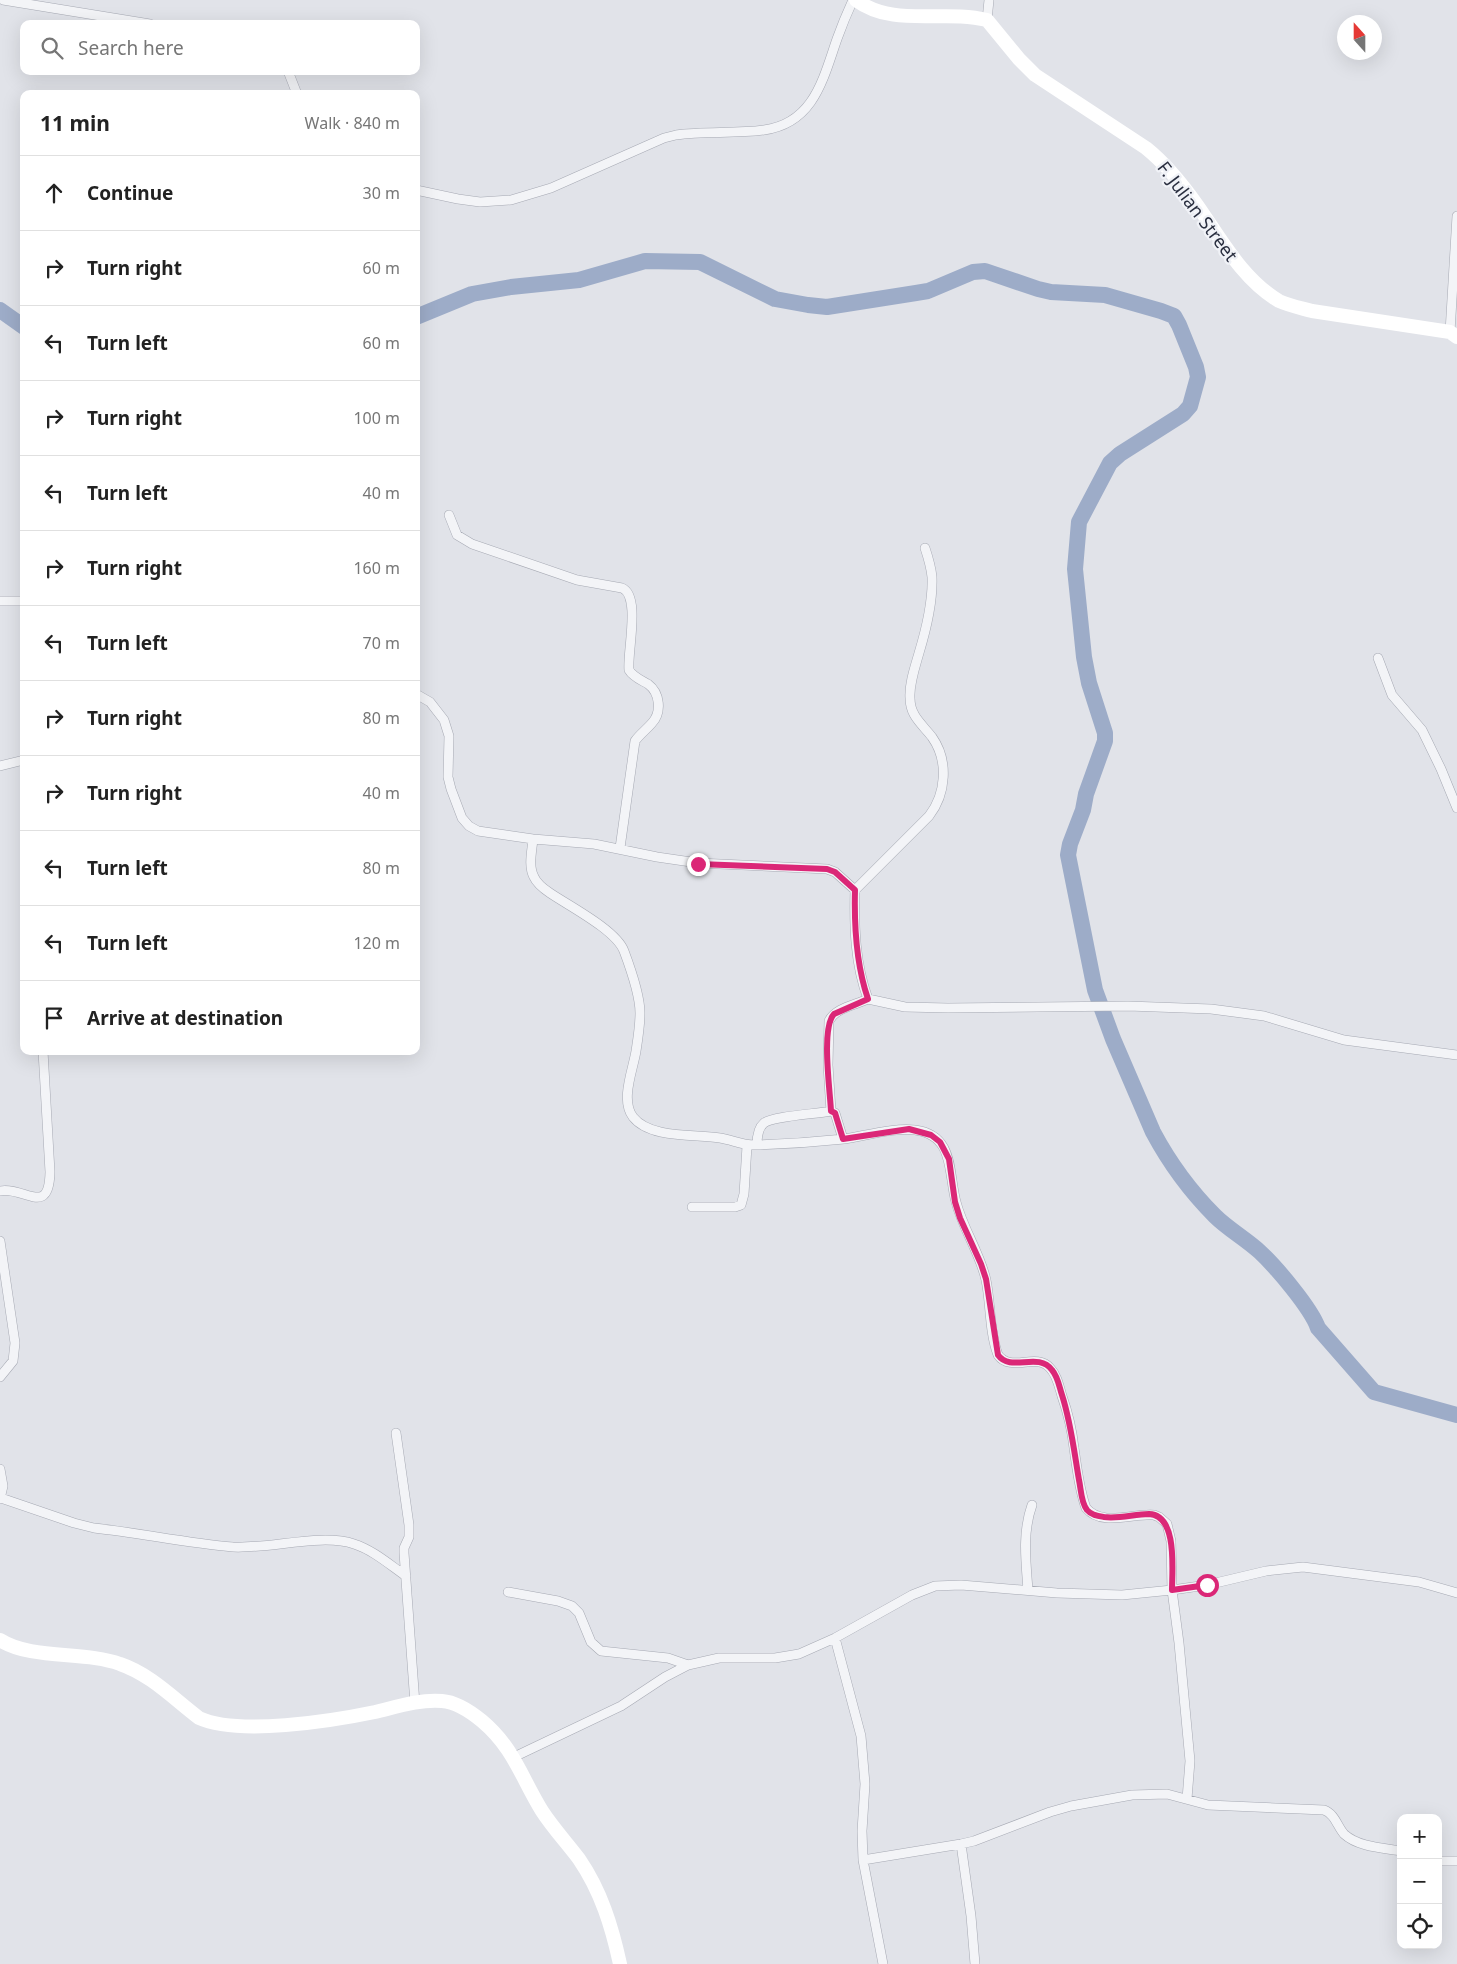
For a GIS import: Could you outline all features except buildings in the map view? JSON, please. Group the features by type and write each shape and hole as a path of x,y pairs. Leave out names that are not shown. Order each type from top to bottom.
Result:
{"street":[{"path":"420,191 480,202 511,200 551,188 664,138 676,135 763,130 781,126 796,117 814,98 822,85 837,40 855,0 868,8 884,14 964,16 987,20 990,0"},
{"path":"6,1 125,20"},
{"name":"F. Julian Street","path":"987,20 1019,59 1035,75 1146,148 1162,162 1196,203 1229,252 1247,274 1264,290 1280,301 1312,311 1453,334"},
{"path":"290,75 295,90"},
{"path":"1453,334 1457,216"},
{"path":"450,515 457,535 472,544 577,580 622,588 628,592 632,609 629,670 633,676 654,690 657,694 658,706 653,722 635,741 620,848"},
{"path":"855,890 934,810 943,781 943,763 940,752 930,735 917,721 910,698 932,586 931,572 925,548"},
{"path":"0,602 20,601"},
{"path":"1378,658 1392,695 1416,722 1433,752 1457,808"},
{"path":"420,696 430,702 444,720 449,736 448,777 451,790 462,818 469,826 478,831 620,848 698,864 827,869 835,872 855,890 857,950 860,972 868,999"},
{"path":"0,766 20,763"},
{"path":"533,839 532,870 537,882 606,930 616,938 624,950 640,1005 636,1052 628,1094 630,1113 634,1119 660,1132 721,1138 752,1146 843,1139 909,1129 931,1135 940,1142 949,1159 955,1202 960,1218 986,1279 998,1355 1005,1362 1011,1363 1042,1362 1048,1365 1057,1377 1068,1415 1080,1485 1087,1510 1095,1515 1108,1517 1154,1515 1159,1516 1166,1524 1170,1541 1172,1590 1190,1761 1187,1799"},
{"path":"831,1111 828,1065 829,1022 831,1016 838,1011 868,999 905,1007 999,1009 1128,1006 1211,1009 1264,1016 1344,1040 1457,1055"},
{"path":"0,1191 9,1190 32,1197 44,1196 48,1191 50,1172 43,1055"},
{"path":"692,1207 735,1207 741,1205 752,1146 765,1122 831,1111 835,1113 843,1139"},
{"path":"0,1241 15,1343 13,1361 0,1377"},
{"path":"396,1432 410,1525 409,1537 404,1550 415,1704"},
{"path":"0,1469 3,1486 0,1498 74,1523 94,1528 233,1547 273,1546 317,1541 345,1542 364,1548 406,1576"},
{"path":"1028,1590 1025,1541 1032,1505"},
{"path":"514,1757 621,1706 665,1677 688,1665 719,1658 788,1657 835,1638 912,1594 935,1586 961,1585 1122,1595 1207,1585 1266,1570 1303,1568 1419,1582 1457,1593"},
{"path":"508,1592 558,1601 572,1606 579,1613 594,1646 601,1651 668,1658 688,1665"},
{"path":"835,1638 856,1714 864,1757 865,1784 862,1860 883,1964"},
{"path":"0,1640 16,1647 35,1651 104,1659 120,1664 147,1678 199,1718 225,1725 267,1726 333,1718 440,1700 461,1707 492,1730 514,1757 542,1811 579,1860 605,1909 620,1964"},
{"path":"862,1860 974,1841 1071,1806 1132,1795 1153,1794 1167,1794 1208,1805 1324,1810 1330,1814 1342,1832 1350,1839 1368,1845 1397,1850"},
{"path":"961,1844 971,1916 975,1964"},
{"path":"1442,1860 1457,1861"}],"waterway":[{"path":"420,315 472,294 511,287 579,280 645,261 700,262 775,299 827,307 928,291 973,272 985,271 1038,289 1051,292 1105,295 1174,316 1196,367 1198,377 1190,406 1183,414 1120,454 1110,463 1079,522 1075,569 1084,657 1089,683 1105,733 1105,741 1086,794 1083,810 1070,844 1068,855 1095,990 1113,1039 1153,1132 1173,1165 1197,1197 1220,1221 1255,1247 1275,1267 1301,1299 1318,1328 1374,1392 1457,1415"},
{"path":"0,310 20,324"}],"route":[{"path":"698,864 827,869 835,872 847,881 855,890 857,950 860,972 868,999 838,1011 831,1016 828,1027 831,1111 835,1113 843,1139 909,1129 922,1131 940,1142 946,1150 949,1159 955,1202 960,1218 986,1279 993,1333 998,1355 1005,1362 1011,1363 1042,1362 1048,1365 1057,1377 1068,1415 1080,1485 1087,1510 1095,1515 1115,1518 1149,1514 1159,1516 1168,1529 1172,1558 1172,1590 1207,1585"}]}
